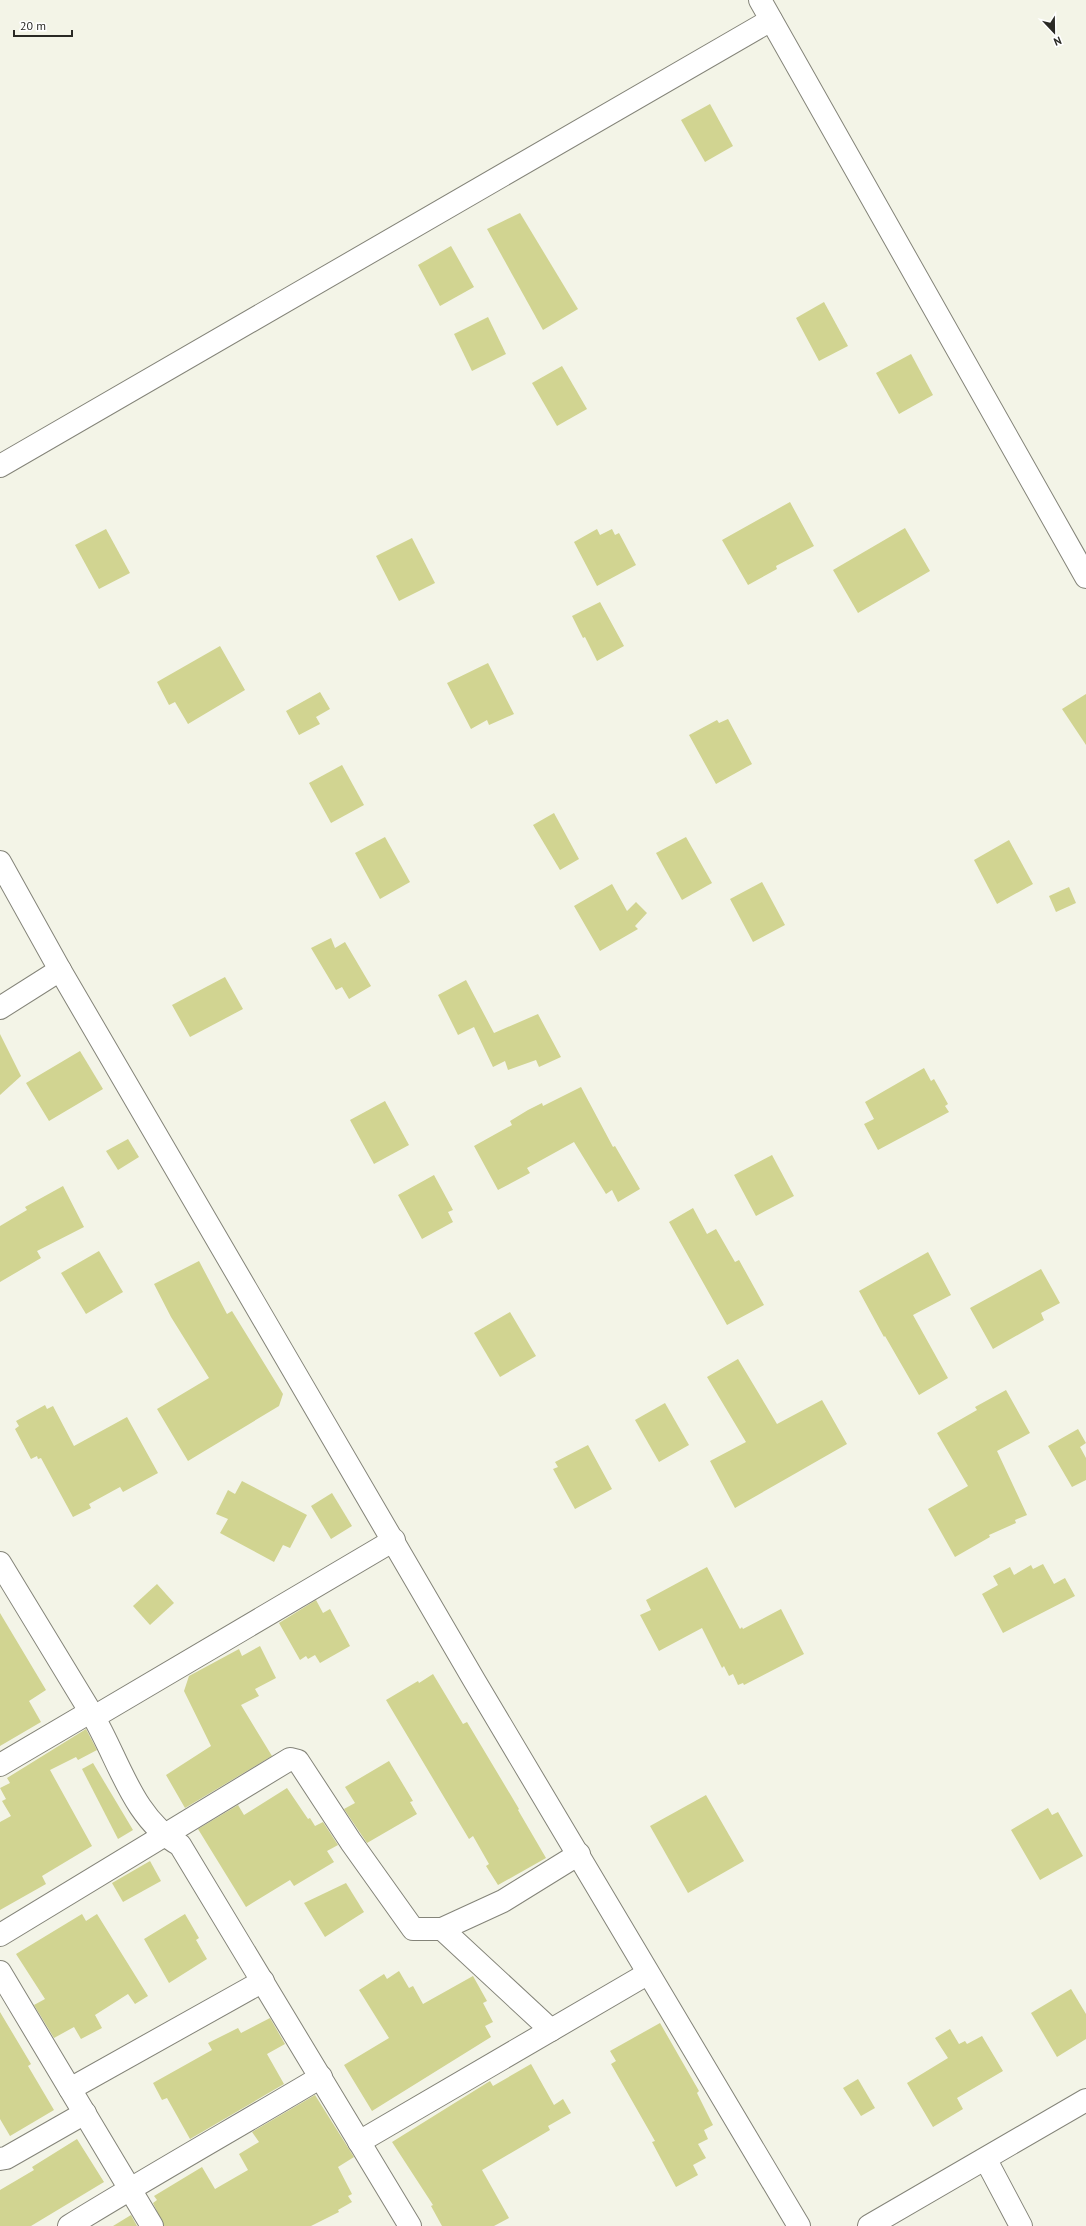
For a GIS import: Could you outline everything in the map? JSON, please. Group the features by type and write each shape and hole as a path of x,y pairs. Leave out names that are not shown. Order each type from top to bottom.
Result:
{"street":[{"path":"760,0 1086,577"},
{"path":"0,466 771,20"},
{"path":"0,862 60,970 394,1540 474,1680 579,1854 647,1974 799,2226"},
{"path":"0,1008 60,970"},
{"path":"0,1765 92,1714 394,1540"},
{"path":"0,1563 8,1593 92,1714 140,1807 153,1825 165,1836 180,1845 410,2226"},
{"path":"0,1935 165,1836 281,1762 290,1759 298,1761 351,1842 413,1929 442,1929 503,1901 579,1854"},
{"path":"442,1929 551,2030"},
{"path":"0,1972 152,2226"},
{"path":"359,2142 647,1974"},
{"path":"70,2089 263,1981"},
{"path":"69,2226 130,2188 210,2144 321,2077"},
{"path":"869,2226 986,2160 1086,2100"},
{"path":"0,2159 6,2158 85,2114"},
{"path":"986,2160 1021,2226"}],"building":[{"path":"710,104 733,146 705,162 681,120"},
{"path":"520,213 578,309 543,330 487,229"},
{"path":"451,246 474,287 440,306 418,265"},
{"path":"824,302 848,346 819,361 796,318"},
{"path":"488,317 506,354 472,371 454,334"},
{"path":"911,354 933,395 899,414 876,373"},
{"path":"562,366 587,409 557,426 532,383"},
{"path":"790,502 814,546 776,566 777,569 748,585 722,540"},
{"path":"905,528 930,571 858,613 833,570"},
{"path":"106,529 130,573 99,589 75,545"},
{"path":"597,529 600,535 612,529 615,535 619,533 636,565 597,586 574,542"},
{"path":"412,538 435,583 399,601 376,556"},
{"path":"600,602 624,646 597,661 572,616"},
{"path":"220,646 245,690 188,724 175,702 169,705 157,682"},
{"path":"488,663 514,714 489,725 487,720 471,729 447,683"},
{"path":"320,692 330,709 316,717 320,724 299,735 286,711"},
{"path":"1086,694 1086,745 1062,709"},
{"path":"728,719 752,764 716,784 689,735 717,720 719,723"},
{"path":"342,765 364,805 331,823 309,783"},
{"path":"554,813 579,859 560,870 533,825"},
{"path":"385,837 410,882 380,899 355,853"},
{"path":"686,837 712,883 682,900 656,853"},
{"path":"1009,840 1033,884 997,904 974,860"},
{"path":"762,882 785,925 753,942 730,899"},
{"path":"612,884 627,911 636,902 647,913 635,926 638,929 600,951 574,906"},
{"path":"1069,887 1076,903 1056,912 1049,896"},
{"path":"331,938 335,948 345,942 371,986 349,999 342,987 336,990 311,948"},
{"path":"225,977 243,1009 190,1037 172,1005"},
{"path":"466,980 494,1033 538,1014 561,1057 539,1067 536,1060 508,1070 505,1061 493,1067 474,1027 458,1035 438,995"},
{"path":"0,1034 21,1076 0,1095"},
{"path":"80,1051 103,1089 49,1121 26,1083"},
{"path":"924,1068 931,1081 934,1079 948,1104 945,1106 949,1112 878,1150 864,1124 874,1119 865,1102"},
{"path":"581,1087 613,1147 615,1146 640,1189 618,1202 612,1190 606,1194 574,1142 527,1168 530,1173 498,1190 474,1146 512,1125 510,1121 528,1110 542,1103 543,1106"},
{"path":"385,1101 409,1145 374,1164 350,1120"},
{"path":"128,1139 139,1157 118,1170 106,1151"},
{"path":"772,1155 794,1196 756,1216 734,1175"},
{"path":"434,1175 453,1210 448,1212 453,1222 422,1239 398,1195"},
{"path":"63,1186 84,1227 37,1251 41,1258 0,1282 0,1226 27,1210 25,1207"},
{"path":"693,1208 707,1234 716,1229 735,1262 739,1260 764,1305 727,1325 669,1222"},
{"path":"99,1251 123,1292 86,1314 61,1273"},
{"path":"928,1252 951,1295 913,1315 948,1378 919,1395 885,1336 884,1337 859,1291"},
{"path":"199,1261 227,1314 232,1311 283,1394 279,1406 188,1461 157,1409 209,1378 171,1317 154,1284"},
{"path":"1041,1269 1060,1303 1041,1313 1044,1320 993,1349 970,1308"},
{"path":"510,1312 536,1356 500,1377 474,1333"},
{"path":"738,1359 777,1424 822,1400 847,1444 735,1508 710,1461 746,1442 707,1377"},
{"path":"1006,1390 1030,1433 997,1451 1027,1515 1015,1520 1016,1523 989,1535 990,1537 955,1557 928,1509 968,1486 937,1433 977,1410 975,1407"},
{"path":"665,1403 689,1445 659,1462 635,1420"},
{"path":"45,1405 47,1409 53,1406 74,1446 127,1417 158,1473 123,1492 120,1487 89,1504 91,1508 73,1517 41,1458 38,1459 37,1456 31,1459 15,1429 19,1426 16,1421"},
{"path":"1078,1429 1086,1443 1080,1447 1086,1458 1086,1480 1072,1487 1048,1446"},
{"path":"588,1445 612,1489 575,1509 553,1469 558,1467 555,1462"},
{"path":"242,1481 307,1515 290,1548 283,1545 274,1562 220,1533 228,1519 216,1514 228,1490 235,1494"},
{"path":"332,1493 352,1526 331,1539 311,1506"},
{"path":"1043,1564 1054,1584 1065,1578 1075,1596 1003,1633 982,1594 998,1585 993,1576 1010,1567 1014,1575 1031,1565 1033,1569"},
{"path":"707,1567 740,1629 742,1627 743,1629 781,1609 804,1654 744,1685 743,1683 738,1685 733,1674 729,1676 724,1666 722,1668 702,1628 659,1651 640,1615 651,1610 646,1600"},
{"path":"157,1584 174,1603 150,1625 133,1606"},
{"path":"316,1600 323,1613 330,1609 350,1646 320,1663 315,1655 308,1659 306,1656 300,1660 279,1623"},
{"path":"0,1613 46,1690 29,1701 41,1722 0,1746"},
{"path":"260,1646 276,1678 255,1689 259,1696 241,1705 272,1756 185,1808 166,1775 211,1746 184,1691 189,1676 239,1649 242,1656"},
{"path":"433,1674 463,1724 467,1722 519,1809 518,1810 546,1858 498,1885 486,1866 489,1864 473,1836 469,1839 386,1700"},
{"path":"86,1729 97,1750 78,1760 76,1757 50,1770 92,1846 42,1876 46,1884 0,1910 0,1822 11,1816 2,1801 6,1799 0,1788 10,1783 7,1778"},
{"path":"389,1761 413,1801 410,1802 417,1814 367,1843 344,1809 355,1803 345,1787"},
{"path":"93,1763 133,1830 118,1839 82,1769"},
{"path":"287,1788 308,1819 310,1818 315,1826 323,1822 338,1845 327,1851 334,1862 294,1886 290,1880 246,1907 198,1829 238,1805 244,1815"},
{"path":"706,1795 744,1861 688,1893 650,1826"},
{"path":"1048,1808 1052,1815 1058,1812 1083,1856 1040,1880 1011,1830"},
{"path":"150,1861 161,1881 123,1902 112,1883"},
{"path":"346,1883 364,1912 325,1937 304,1903"},
{"path":"82,1914 86,1921 97,1914 148,1996 135,2004 128,1994 95,2015 102,2028 81,2039 74,2027 54,2038 34,2005 45,1999 16,1954"},
{"path":"185,1914 199,1938 196,1940 207,1959 169,1983 144,1939"},
{"path":"399,1971 409,1988 413,1986 423,2004 473,1976 487,2001 483,2003 493,2022 485,2026 491,2037 372,2111 344,2065 389,2038 359,1990 384,1974 387,1979"},
{"path":"1071,1989 1086,2014 1086,2039 1057,2057 1031,2013"},
{"path":"0,2012 31,2064 28,2066 54,2110 10,2136 0,2119"},
{"path":"270,2018 285,2044 267,2054 284,2084 190,2139 167,2098 162,2100 153,2083 212,2050 208,2043 238,2028 241,2033"},
{"path":"660,2023 699,2091 697,2093 713,2125 704,2130 708,2139 698,2144 706,2158 693,2165 698,2175 676,2187 652,2142 655,2141 611,2064 616,2061 610,2051"},
{"path":"950,2029 959,2044 965,2041 967,2044 982,2036 1003,2071 957,2098 963,2109 933,2127 907,2083 948,2058 935,2038"},
{"path":"531,2064 554,2105 563,2099 571,2113 548,2126 550,2130 482,2170 509,2218 494,2226 442,2226 431,2206 433,2205 392,2142 490,2081 493,2086"},
{"path":"858,2079 875,2108 861,2116 843,2088"},
{"path":"315,2095 354,2157 338,2167 352,2194 348,2196 352,2202 338,2210 339,2212 311,2226 164,2226 153,2203 157,2200 154,2196 202,2167 215,2189 248,2170 239,2154 259,2142 252,2132"},
{"path":"77,2139 104,2182 31,2226 0,2226 0,2190 34,2170 32,2167"},
{"path":"131,2215 137,2226 113,2226"}]}
